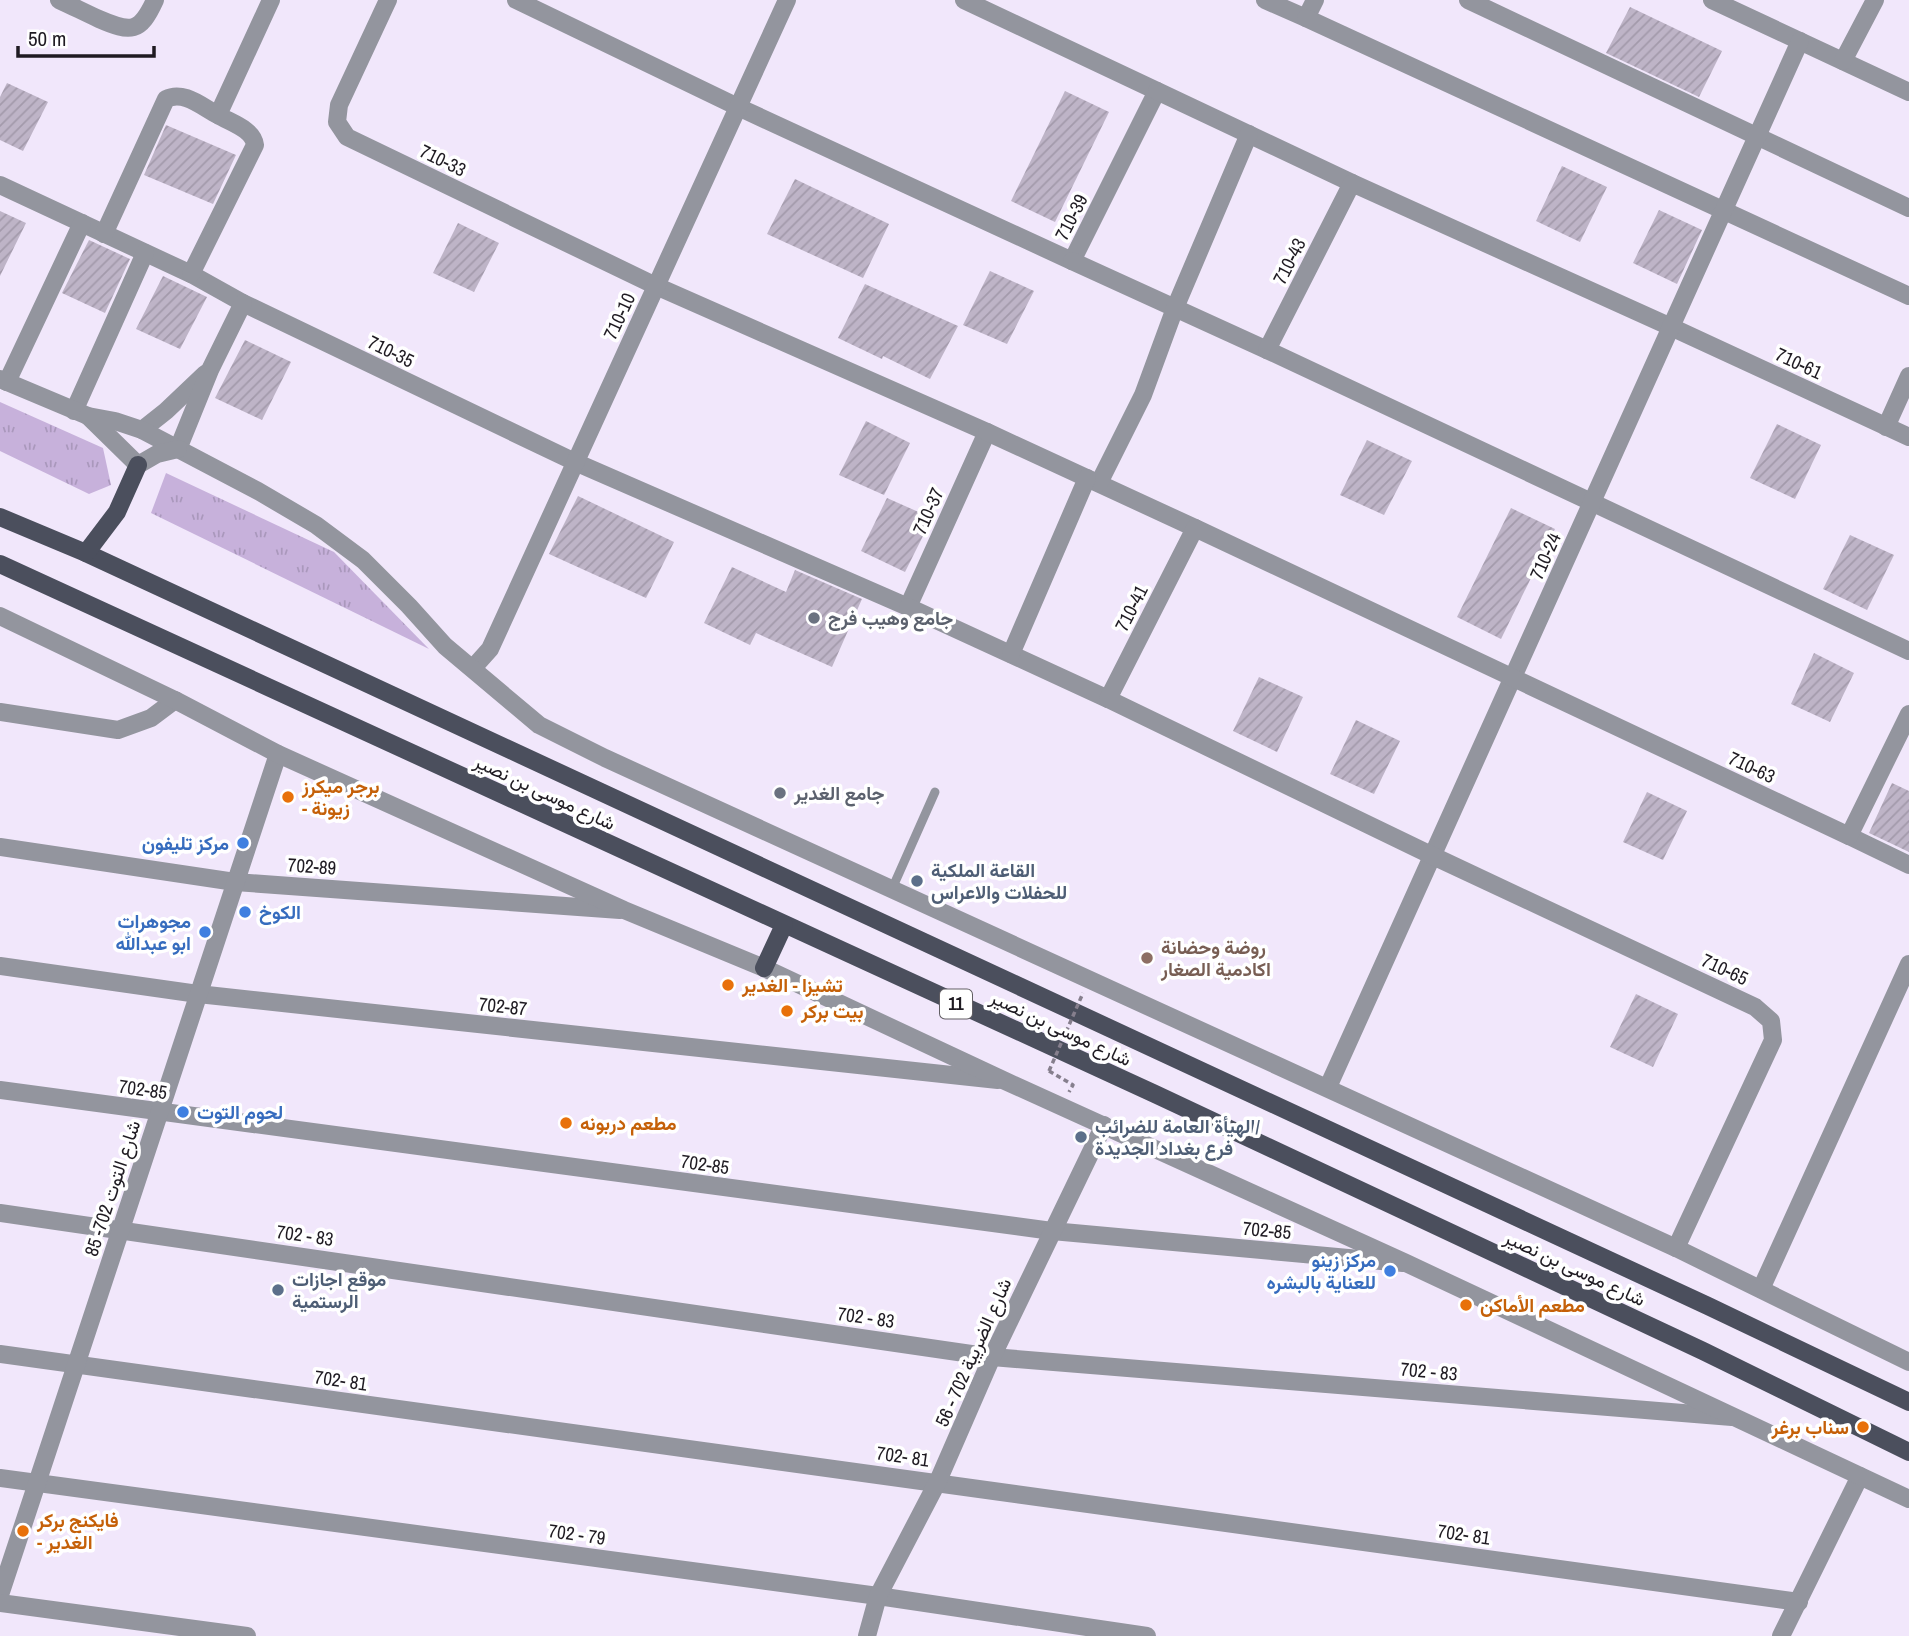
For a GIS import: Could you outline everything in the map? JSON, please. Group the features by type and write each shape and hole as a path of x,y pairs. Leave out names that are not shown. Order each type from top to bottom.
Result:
{"main road":[{"path":"86,553 117,512 138,465"},
{"name":"شارع موسى بن نصير","path":"0,517 86,553 1695,1300 1909,1402"},
{"name":"شارع موسى بن نصير","path":"0,564 1155,1094 1703,1351 1909,1452"},
{"path":"764,968 784,925"}],"street":[{"path":"59,0 120,28 133,28 147,18 155,0"},
{"path":"218,115 271,0"},
{"name":"710-33","path":"388,0 339,105 337,122 347,137 656,286"},
{"path":"516,0 738,107"},
{"name":"710-10","path":"472,668 489,649 787,0"},
{"path":"964,0 1352,183 1671,327"},
{"path":"1265,0 1909,296"},
{"path":"1306,18 1315,0"},
{"path":"1468,0 1909,208"},
{"path":"1712,0 1909,92"},
{"path":"1843,61 1875,0"},
{"name":"710-24","path":"1328,1087 1800,41"},
{"name":"710-39","path":"738,107 1072,261 1157,91"},
{"path":"104,234 166,99 174,95 182,96 249,132 255,145 191,274"},
{"path":"1011,654 1093,481 1143,395 1175,308 1249,134"},
{"name":"710-43","path":"1267,350 1352,183"},
{"name":"710-35","path":"0,186 191,274 243,303 575,462"},
{"path":"82,223 4,381 81,414 116,421 142,430 316,525 363,560 445,646 540,725 605,758 1676,1248 1909,1362"},
{"path":"81,414 145,253"},
{"path":"1072,261 1909,651"},
{"path":"656,286 987,432 1513,677"},
{"path":"178,449 210,370 243,303"},
{"name":"710-61","path":"1671,327 1909,438"},
{"path":"142,430 210,370"},
{"path":"1886,427 1909,376"},
{"path":"81,414 138,465 157,454 178,449"},
{"name":"710-37","path":"908,607 987,432"},
{"path":"575,462 1011,654 1433,856"},
{"name":"710-41","path":"1108,699 1195,528"},
{"path":"0,616 175,700 278,754 624,910 764,968 1406,1263 1909,1499"},
{"name":"710-63","path":"1513,677 1909,865"},
{"path":"0,712 118,730 150,718 175,700"},
{"path":"1849,836 1909,714"},
{"name":"شارع التوت 702- 85","path":"0,1595 278,754"},
{"name":"702-89","path":"0,847 236,882 624,910"},
{"name":"710-65","path":"1433,856 1755,1007 1771,1021 1773,1040 1676,1248"},
{"path":"1761,1289 1909,964"},
{"name":"702-87","path":"0,966 198,994 1003,1080"},
{"name":"702-85","path":"0,1090 1052,1231 1406,1263"},
{"name":"شارع الضريبة 702 - 56","path":"867,1636 878,1596 938,1482 992,1357 1104,1125"},
{"name":"702 - 83","path":"0,1213 992,1357 1732,1417"},
{"name":"702- 81","path":"0,1354 1799,1602"},
{"path":"1781,1636 1860,1476"},
{"name":"702 - 79","path":"0,1478 878,1596 1147,1636"},
{"path":"0,1603 247,1636"}],"lane":[{"path":"892,888 935,792"}],"path":[{"path":"1062,1105 1073,1085 1049,1071 1083,993"}],"green space":[{"path":"0,402 103,448 111,485 89,494 0,451"},
{"path":"166,473 334,552 429,649 151,513"}],"building":[{"path":"1630,7 1722,51 1699,97 1606,53"},
{"path":"7,83 48,102 23,151 0,140 0,97"},
{"path":"1065,91 1109,112 1055,222 1011,201"},
{"path":"166,125 236,155 213,204 144,175"},
{"path":"1562,166 1607,187 1580,242 1536,221"},
{"path":"795,179 889,224 863,278 767,234"},
{"path":"1659,210 1702,230 1677,284 1633,263"},
{"path":"0,211 26,223 0,276"},
{"path":"458,223 499,243 474,292 433,273"},
{"path":"89,240 130,259 105,313 62,293"},
{"path":"990,271 1034,291 1007,344 963,325"},
{"path":"163,276 207,297 180,349 136,329"},
{"path":"865,284 958,326 930,379 838,338"},
{"path":"245,340 291,362 262,420 215,398"},
{"path":"866,421 910,443 884,495 839,475"},
{"path":"1777,424 1821,445 1795,499 1750,478"},
{"path":"1367,440 1412,461 1384,515 1340,495"},
{"path":"578,496 674,542 646,598 549,554"},
{"path":"887,498 932,518 905,572 861,551"},
{"path":"1511,508 1555,529 1501,639 1457,617"},
{"path":"1850,535 1894,555 1867,610 1823,589"},
{"path":"732,567 786,592 795,570 862,599 832,667 756,633 750,645 704,623"},
{"path":"1814,653 1854,673 1830,722 1791,704"},
{"path":"1259,677 1303,697 1277,752 1233,731"},
{"path":"1356,720 1400,741 1374,794 1330,774"},
{"path":"1892,783 1909,791 1909,852 1869,833"},
{"path":"1647,792 1687,811 1663,860 1623,842"},
{"path":"1636,994 1678,1014 1653,1067 1610,1047"}],"place":[{"name":"جامع وهيب فرج","path":"814,618"},
{"name":"جامع الغدير","path":"780,793"},
{"name":"برجر ميكرز - زيونة","path":"288,797"},
{"name":"مركز تليفون","path":"243,843"},
{"name":"القاعة الملكية للحفلات والاعراس","path":"917,881"},
{"name":"الكوخ","path":"245,912"},
{"name":"مجوهرات ابو عبدالله","path":"205,932"},
{"name":"روضة وحضانة اكادمية الصغار","path":"1147,958"},
{"name":"تشيزا - الغدير","path":"728,985"},
{"name":"بيت بركر","path":"787,1011"},
{"name":"لحوم التوت","path":"183,1112"},
{"name":"مطعم دربونه","path":"566,1123"},
{"name":"الهيأة العامة للضرائب/ فرع بغداد الجديدة","path":"1081,1137"},
{"name":"مركز زينو للعناية بالبشره","path":"1390,1271"},
{"name":"موقع اجازات الرستمية","path":"278,1290"},
{"name":"مطعم الأماكن","path":"1466,1305"},
{"name":"سناب برغر","path":"1863,1427"},
{"name":"فايكنج بركر - الغدير","path":"23,1531"}]}
